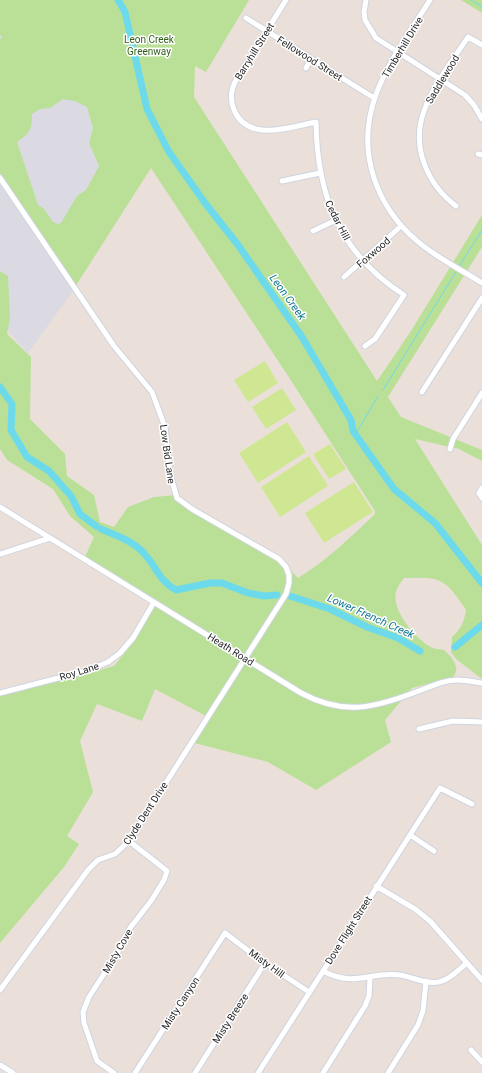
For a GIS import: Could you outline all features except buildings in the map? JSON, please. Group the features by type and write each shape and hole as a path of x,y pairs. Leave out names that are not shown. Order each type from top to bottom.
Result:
{"street":[{"name":"Barryhill Street","path":"286,0 234,83 232,97 235,111 243,122 262,131 316,122"},
{"path":"366,0 365,16 370,31 379,40 469,98 482,119"},
{"name":"Timberhill Drive","path":"430,0 386,70 374,98 368,131 369,159 380,196 401,226 417,242 482,283"},
{"name":"Fellowood Street","path":"246,18 266,32 374,98"},
{"name":"Saddlewood","path":"456,206 439,190 429,176 423,161 420,145 420,128 424,112 441,79 468,37 482,45"},
{"path":"306,68 311,59"},
{"name":"Cedar Hill","path":"316,122 316,144 320,173 326,198 336,220 348,241 363,260 383,280 404,295 375,339 365,346"},
{"path":"282,180 320,173"},
{"name":"Low Bid Lane","path":"0,178 110,341 152,392 166,427 170,474 178,498 192,509 274,556 283,563 288,572 289,583 286,594 245,658"},
{"path":"313,231 336,220"},
{"name":"Foxwood","path":"344,277 401,226"},
{"path":"422,392 482,298"},
{"path":"450,449 453,439 482,393"},
{"name":"Heath Road","path":"0,507 311,698 342,707 364,708 385,704 450,681 464,680 482,683"},
{"path":"0,554 50,538"},
{"name":"Roy Lane","path":"0,693 89,670 108,662 120,653 133,638 154,602"},
{"name":"Clyde Dent Drive","path":"0,990 88,870 98,860 116,854 129,841 245,658"},
{"path":"418,729 453,721 482,722"},
{"name":"Dove Flight Street","path":"258,1073 440,788 472,804"},
{"path":"410,835 434,851"},
{"name":"Misty Cove","path":"114,1073 97,1061 84,1023 83,1012 89,997 118,952 130,928 151,901 164,880 167,871 129,841"},
{"path":"376,886 424,916 482,980"},
{"name":"Misty Hill","path":"225,933 265,963 309,992"},
{"name":"Misty Canyon","path":"135,1073 225,933"},
{"name":"Misty Breeze","path":"194,1073 265,963"},
{"path":"323,971 335,977 346,980 358,980 370,977 392,975 426,981 442,981 467,963"},
{"path":"323,1073 366,1006 369,996 370,977"},
{"path":"388,1073 418,1025 423,1011 426,981"},
{"path":"471,1050 482,1062"},
{"path":"0,1065 13,1073"}],"shaded area":[{"path":"0,0 151,167 68,298 28,353 0,322"}],"green space":[{"name":"Leon Creek Greenway","path":"0,0 249,0 206,72 195,66 194,97 377,381 411,331 482,215 482,247 388,397 401,417 482,450 482,461 459,449 415,439 482,545 482,679 456,659 451,652 452,637 462,625 466,610 453,591 441,582 434,579 404,578 398,587 395,599 401,616 420,639 433,648 444,650 448,653 456,666 455,674 453,677 412,688 385,720 391,742 316,790 268,762 191,742 208,717 155,689 142,721 97,704 80,741 93,792 67,836 79,844 64,867 0,943 0,696 114,666 127,650 154,602 84,559 94,537 70,516 53,489 7,460 0,449 0,271 8,276 10,318 7,334 31,357 30,419 65,454 67,476 94,495 100,522 114,527 128,507 154,497 176,495 177,498 279,559 298,578 319,564 338,548 375,514 375,511 151,168 75,287 0,173 0,39 2,37 0,35","holes":["63,99 75,101 87,107 93,128 89,143 99,166 86,190 77,196 61,223 58,224 53,222 44,209 38,205 17,142 25,136 31,128 32,114 40,109 50,108"]},
{"path":"461,0 482,0 482,13"},
{"path":"265,361 278,383 248,402 234,380"},
{"path":"282,388 296,410 266,429 252,407"},
{"path":"287,422 306,452 258,483 239,453"},
{"path":"330,444 346,469 329,479 313,454"},
{"path":"309,456 328,486 280,517 261,487"},
{"path":"354,482 373,512 324,543 305,513"}],"waterway":[{"name":"Leon Creek","path":"118,0 125,12 147,109 169,152 205,203 238,245 302,337 351,420 353,431 394,489 435,523 482,583"},
{"path":"471,0 482,7"},
{"path":"460,265 482,230"},
{"path":"383,390 456,272"},
{"name":"Lower French Creek","path":"0,387 12,404 11,430 27,457 49,471 71,496 80,514 96,526"},
{"path":"355,435 378,396"},
{"name":"Lower French Creek","path":"101,529 138,547 163,579 176,590 210,583 222,583 248,593 264,596 277,595"},
{"name":"Lower French Creek","path":"290,596 330,609 367,627 398,638 420,651"},
{"name":"Lower French Creek","path":"455,647 482,625"}]}
